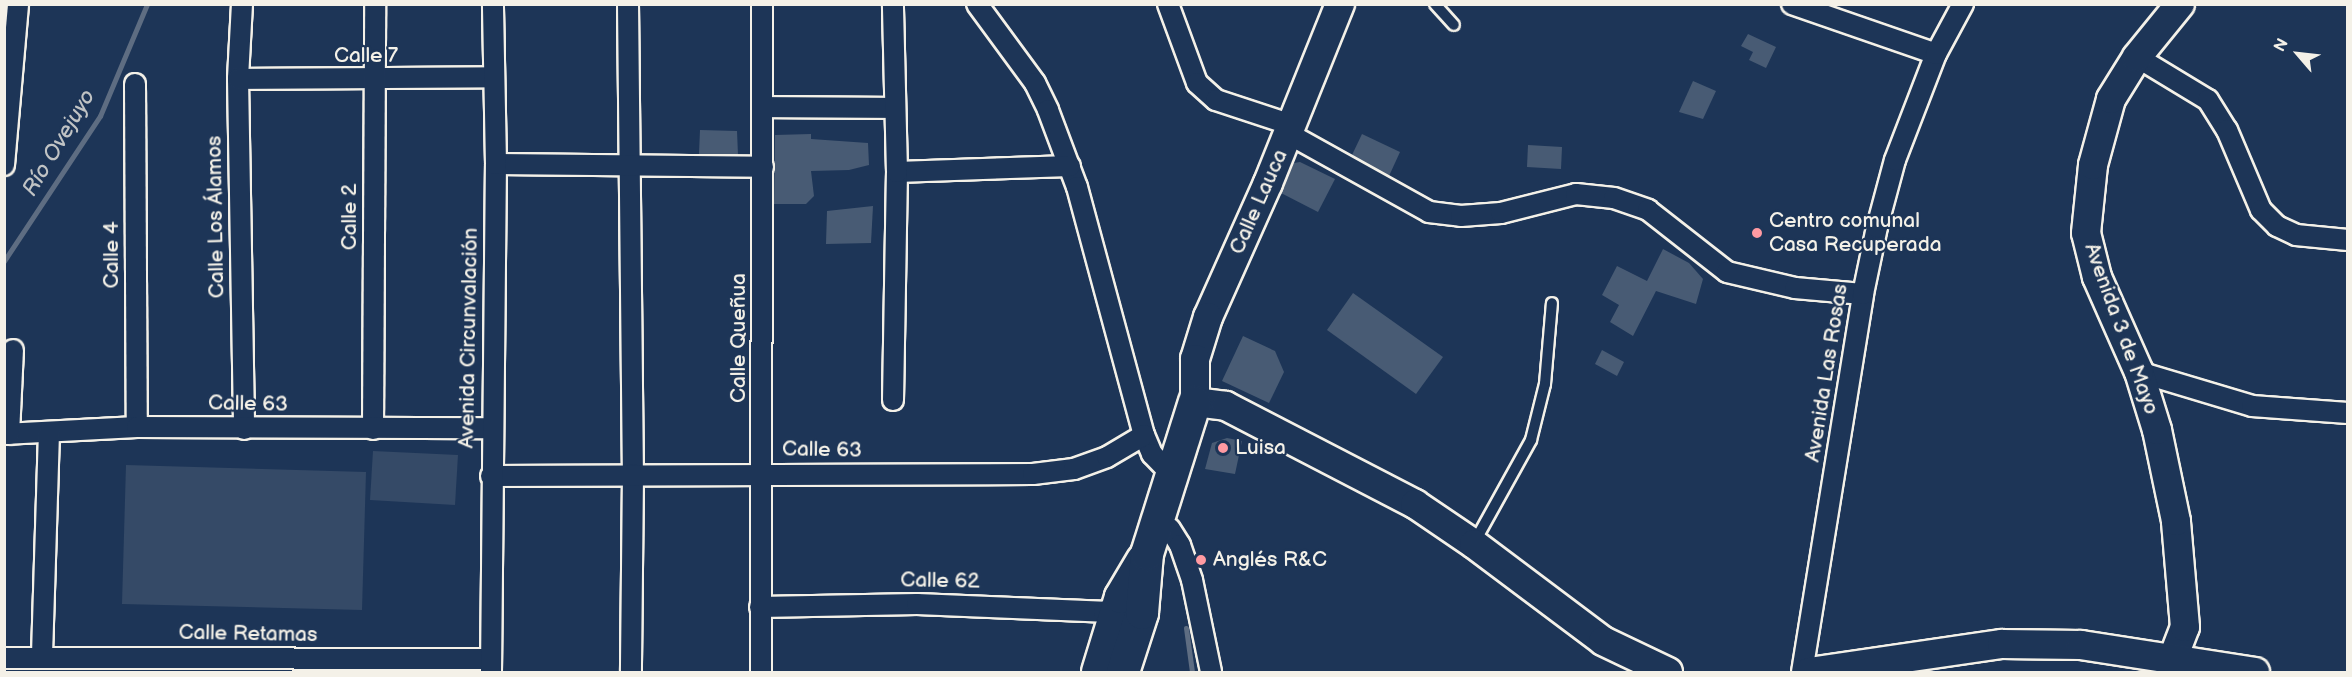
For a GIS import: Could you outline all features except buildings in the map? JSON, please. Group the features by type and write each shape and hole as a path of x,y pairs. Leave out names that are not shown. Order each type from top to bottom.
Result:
{"main road":[{"path":"1098,672 1130,610 1195,402"},
{"path":"1123,672 1130,610"}],"street":[{"path":"4,165 9,79 18,4"},
{"name":"Calle Los Álamos","path":"242,4 238,79 244,429"},
{"name":"Calle 2","path":"374,429 375,4"},
{"name":"Avenida Circunvalación","path":"491,666 491,428 496,164 493,4"},
{"path":"628,4 633,474 631,672"},
{"name":"Calle Queñua","path":"761,672 762,4"},
{"path":"892,400 897,172 893,4"},
{"path":"977,4 1035,83 1070,166 1144,435 1152,454 1171,474"},
{"path":"1168,4 1197,84 1216,100 1290,129 1429,212 1461,216 1501,213 1576,194 1614,198 1648,210 1727,272 1795,288 1863,294"},
{"name":"Calle Lauca","path":"1195,402 1195,359 1208,317 1290,129 1340,4"},
{"path":"1792,4 1936,54"},
{"name":"Avenida Las Rosas","path":"1803,672 1863,294 1895,160 1936,54 1963,4"},
{"name":"Avenida 3 de Mayo","path":"2169,665 2185,627 2176,521 2157,429 2139,372 2097,277 2086,233 2088,194 2100,131 2111,99 2137,57 2180,4"},
{"path":"2137,57 2208,100 2228,130 2260,210 2277,226 2296,235 2348,240"},
{"name":"Calle 7","path":"238,79 374,80 494,77"},
{"name":"Calle 4","path":"135,84 137,427"},
{"path":"763,107 894,108"},
{"path":"496,164 763,167"},
{"path":"897,172 1070,166"},
{"path":"7,434 13,350"},
{"path":"2139,372 2252,406 2348,413"},
{"path":"1195,402 1226,406 1415,504 1474,544 1603,641 1668,672"},
{"name":"Calle 63","path":"7,434 137,427 491,428"},
{"path":"42,656 49,432"},
{"name":"Calle 63","path":"491,476 762,473 1033,474 1085,465 1144,435"},
{"path":"1157,521 1170,529 1180,545 1192,580 1211,672"},
{"name":"Calle 62","path":"760,607 939,604 1104,612 1130,610"},
{"path":"1809,672 2002,644 2081,645 2169,665 2255,672"},
{"name":"Calle Retamas","path":"5,658 42,656 133,665 491,666"},
{"path":"5,658 5,672"}],"lane":[{"path":"1435,4 1454,25"},
{"path":"1474,544 1531,440 1545,384 1552,303"}],"shaded area":[{"path":"373,451 458,455 455,505 370,500"},
{"path":"126,465 366,472 362,610 122,604"}],"waterway":[{"name":"Río Ovejuyo","path":"4,261 100,116 147,4"},
{"path":"1186,628 1192,672"}],"place":[{"name":"Centro comunal Casa Recuperada","path":"1757,233"},
{"name":"Luisa","path":"1223,448"},
{"name":"Anglés R&C","path":"1201,560"}]}
